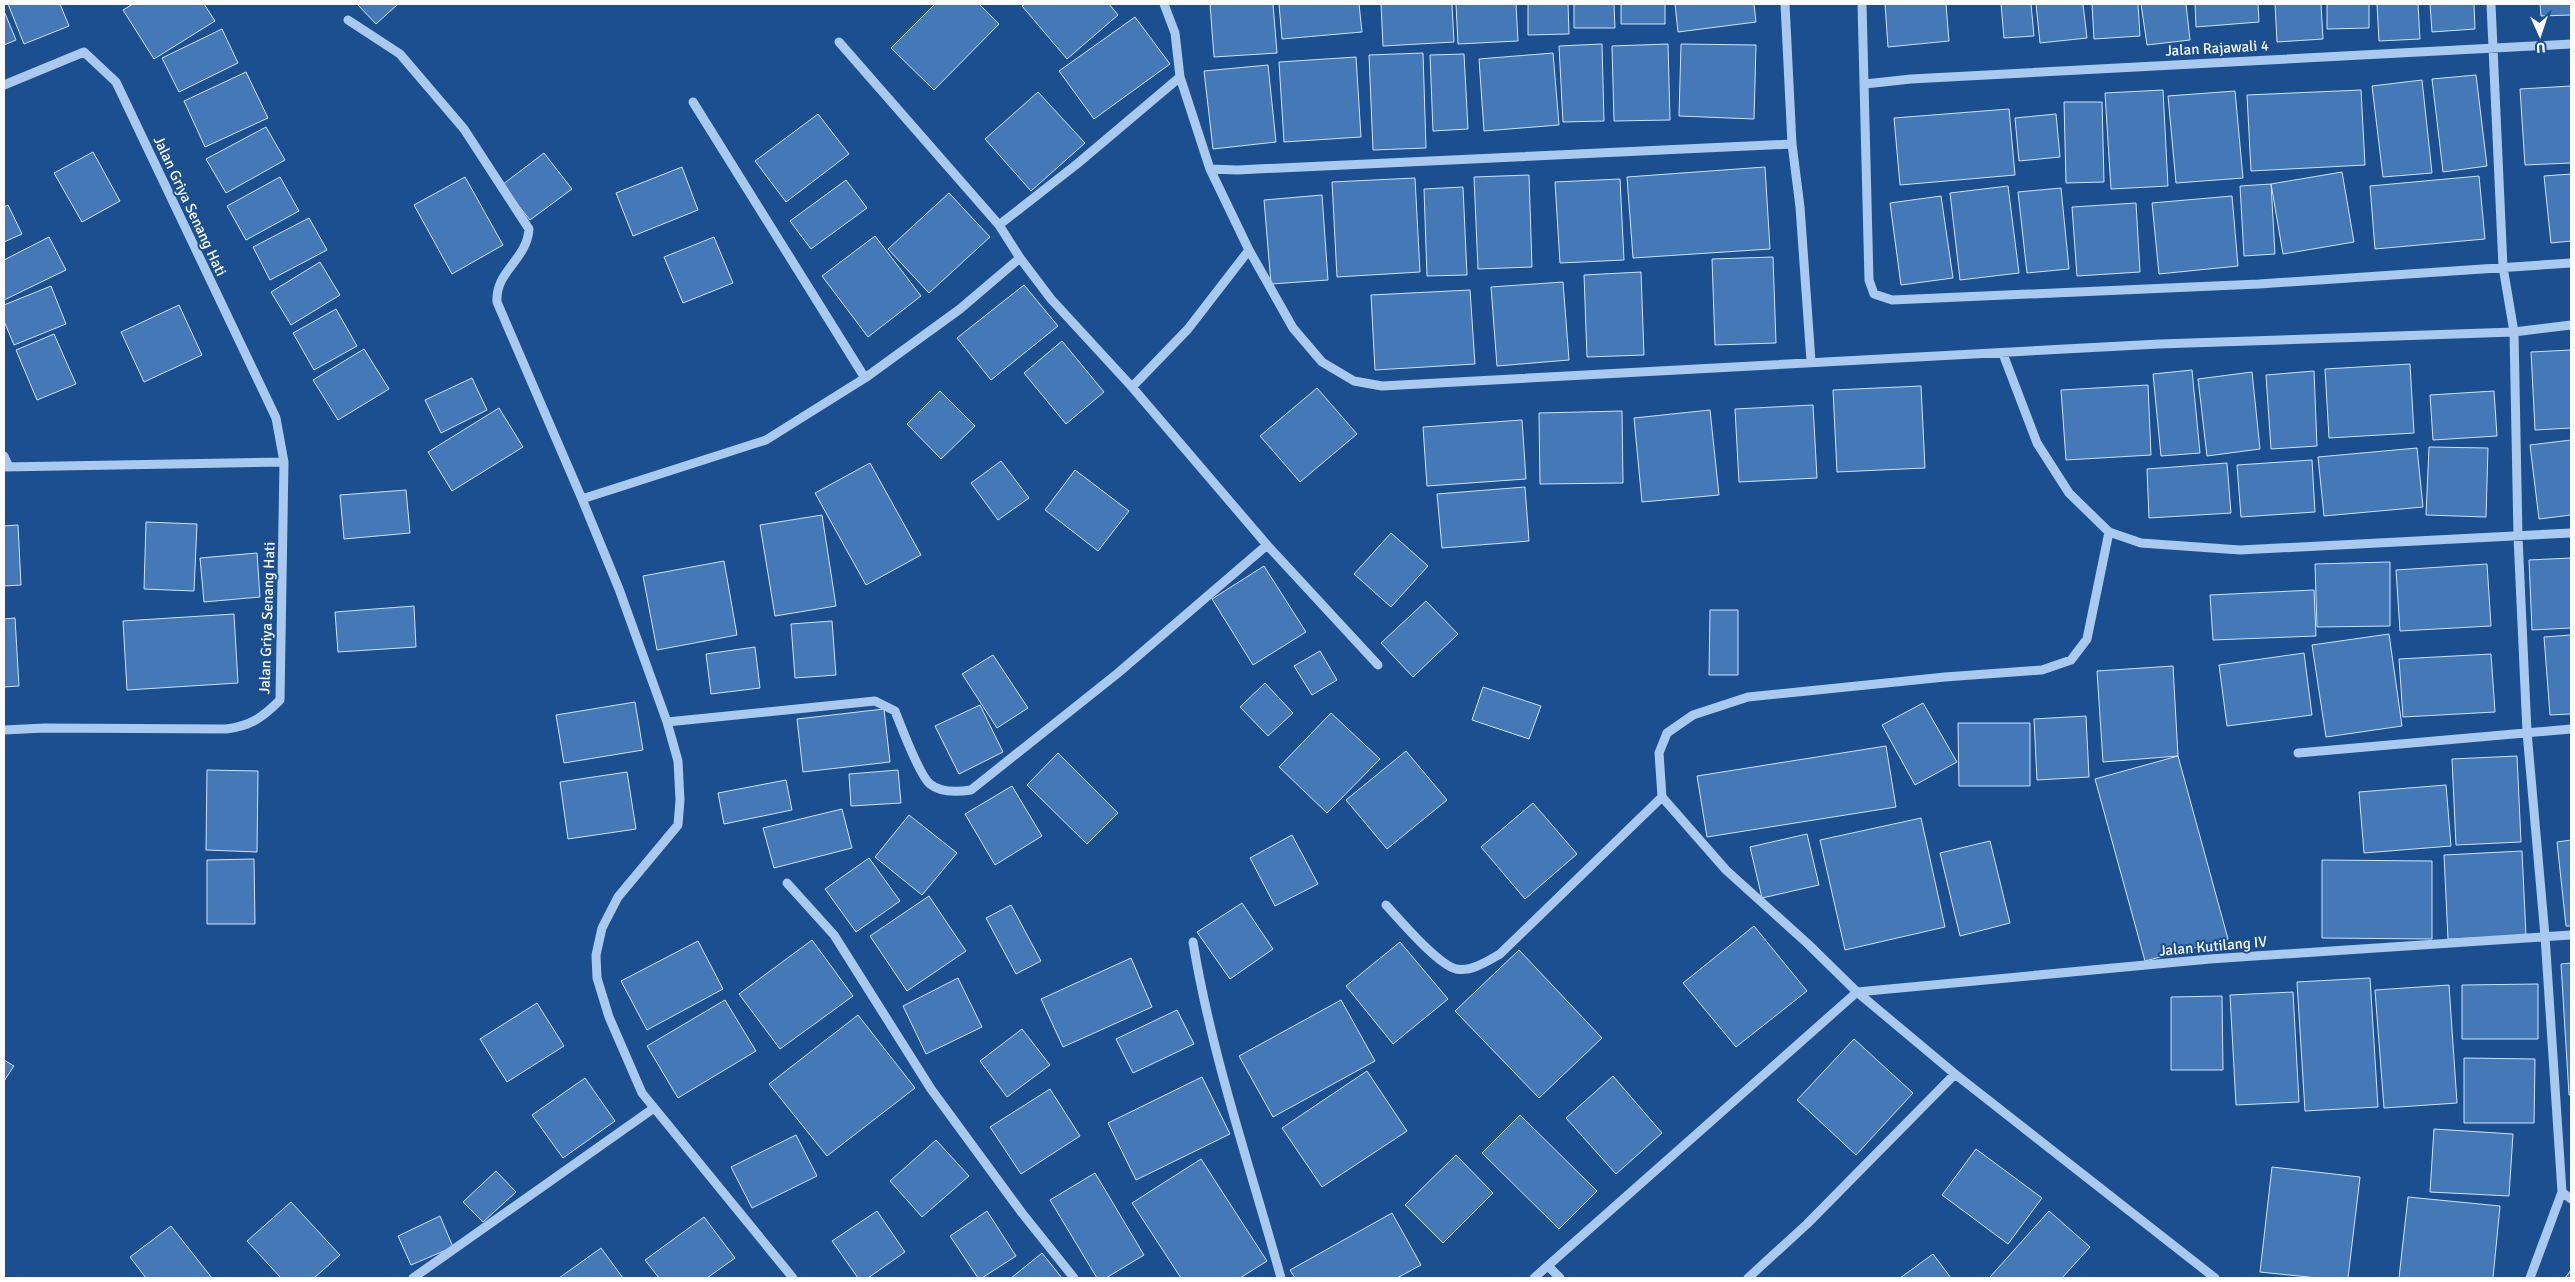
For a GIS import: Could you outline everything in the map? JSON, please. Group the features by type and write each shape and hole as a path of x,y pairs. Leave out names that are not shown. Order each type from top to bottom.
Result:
{"street":[{"path":"1164,4 1175,33 1180,77 1210,169 1249,250 1293,328 1322,362 1354,381 1382,386 1811,361 2003,354 2159,344 2514,332 2571,326"},
{"path":"1785,4 1792,144 1800,207 1811,361"},
{"path":"1862,4 1866,84 1869,280 1874,294 1892,300 2259,284 2571,263"},
{"path":"2491,4 2503,267 2514,332 2518,537 2527,732 2545,936 2562,1192 2530,1278"},
{"path":"348,20 400,54 464,129 529,229 525,249 502,279 496,292 497,302 619,589 667,722 678,761 680,800 678,825 618,897 602,928 596,955 597,978 609,1017 642,1093 793,1278"},
{"path":"839,42 999,225 1020,258 1051,298 1132,387 1267,545 1378,665"},
{"name":"Jalan Rajawali 4","path":"1866,84 1911,79 2493,46 2571,44"},
{"name":"Jalan Griya Senang Hati","path":"4,85 84,52 116,82 276,418 284,462 280,700 270,710 243,727 226,729 45,728 4,730"},
{"path":"999,225 1077,164 1180,77"},
{"path":"693,102 865,378"},
{"path":"1210,169 1247,169 1792,144"},
{"path":"1132,387 1188,329 1249,250"},
{"path":"582,499 766,440 865,378 960,309 1020,258"},
{"path":"2003,354 2037,443 2069,493 2109,532 2141,543 2240,550 2571,533"},
{"path":"4,456 6,467 284,462"},
{"path":"2109,532 2087,639 2071,660 2042,670 1945,677 1748,698 1693,715 1667,732 1659,754 1662,797 1726,870 1808,944 1857,992 1955,1074 2214,1278"},
{"path":"667,722 875,701 895,711 907,743 930,784 944,790 959,792 971,790 1118,673 1267,545"},
{"path":"2298,753 2527,732 2571,730"},
{"path":"1386,905 1435,956 1456,969 1477,966 1500,954 1662,797"},
{"path":"787,883 834,935 931,1089 1022,1213 1074,1278"},
{"name":"Jalan Kutilang IV","path":"1857,992 2210,959 2571,935"},
{"path":"1193,942 1201,993 1225,1092 1281,1278"},
{"path":"1534,1278 1857,992"},
{"path":"1748,1278 1808,1224 1955,1074"},
{"path":"413,1278 654,1108"},
{"path":"2562,1192 2571,1199"},
{"path":"1548,1266 1560,1278"}],"building":[{"path":"8,4 60,4 69,26 24,44"},
{"path":"133,4 204,4 215,21 154,59 123,10"},
{"path":"357,4 398,4 376,24"},
{"path":"935,4 979,4 999,24 934,90 891,48"},
{"path":"1025,4 1109,4 1118,15 1067,59 1022,6"},
{"path":"1210,4 1273,4 1277,53 1214,57"},
{"path":"1279,4 1359,4 1362,32 1282,39"},
{"path":"1381,4 1452,4 1454,42 1383,46"},
{"path":"1456,4 1516,4 1518,41 1458,44"},
{"path":"1528,4 1568,4 1569,34 1528,35"},
{"path":"1574,4 1614,4 1615,28 1574,28"},
{"path":"1621,4 1665,4 1665,24 1621,24"},
{"path":"1675,4 1754,4 1756,22 1678,32"},
{"path":"1885,4 1946,4 1949,41 1888,47"},
{"path":"2001,4 2031,4 2034,36 2004,38"},
{"path":"2036,4 2083,4 2087,38 2040,43"},
{"path":"2092,4 2138,4 2140,36 2094,39"},
{"path":"2141,4 2186,4 2190,40 2147,45"},
{"path":"2195,4 2258,4 2259,22 2196,27"},
{"path":"2275,4 2321,4 2323,39 2277,42"},
{"path":"2327,4 2369,4 2369,28 2327,29"},
{"path":"2377,4 2418,4 2420,39 2379,41"},
{"path":"2430,4 2474,4 2475,29 2432,32"},
{"path":"2540,4 2571,4 2571,15 2541,16"},
{"path":"4,11 16,40 4,45"},
{"path":"1135,17 1170,64 1094,119 1059,71"},
{"path":"222,29 238,63 179,92 162,58"},
{"path":"1602,44 1604,121 1563,122 1559,46"},
{"path":"1668,44 1670,120 1614,121 1612,46"},
{"path":"1681,44 1756,45 1754,119 1679,116"},
{"path":"1423,53 1426,148 1373,150 1369,55"},
{"path":"1553,53 1559,125 1484,131 1479,59"},
{"path":"1464,54 1468,129 1433,131 1430,55"},
{"path":"1356,57 1361,137 1284,142 1279,62"},
{"path":"1268,65 1276,142 1213,149 1204,71"},
{"path":"246,72 268,118 205,147 184,101"},
{"path":"2476,75 2487,166 2443,172 2432,79"},
{"path":"2422,80 2432,173 2383,177 2372,86"},
{"path":"2571,86 2571,163 2525,165 2520,89"},
{"path":"2163,90 2168,186 2111,189 2105,93"},
{"path":"2361,90 2365,165 2251,171 2247,95"},
{"path":"2235,91 2243,178 2176,183 2168,96"},
{"path":"1038,92 1085,143 1031,191 985,139"},
{"path":"2064,102 2102,102 2104,182 2066,183"},
{"path":"2009,109 2015,175 1900,185 1894,118"},
{"path":"818,114 849,154 786,202 755,161"},
{"path":"2056,114 2060,157 2019,161 2015,118"},
{"path":"266,127 285,160 226,193 206,159"},
{"path":"93,152 120,201 82,222 54,173"},
{"path":"544,153 572,189 530,220 502,185"},
{"path":"682,167 698,210 633,236 616,193"},
{"path":"1765,167 1770,249 1633,258 1627,177"},
{"path":"2342,172 2354,242 2283,254 2271,184"},
{"path":"2571,174 2571,241 2551,243 2544,176"},
{"path":"1529,175 1532,267 1478,269 1474,177"},
{"path":"2479,176 2485,239 2375,249 2370,186"},
{"path":"280,177 299,211 246,240 227,206"},
{"path":"465,177 503,245 452,274 414,205"},
{"path":"1415,178 1420,272 1337,277 1332,182"},
{"path":"1620,179 1624,260 1560,263 1555,182"},
{"path":"846,180 867,208 811,249 790,221"},
{"path":"2271,184 2275,254 2244,256 2240,186"},
{"path":"2008,186 2019,273 1960,280 1950,193"},
{"path":"1463,187 1467,275 1427,276 1424,189"},
{"path":"2061,188 2069,269 2027,273 2018,192"},
{"path":"949,193 990,237 929,293 888,249"},
{"path":"1322,195 1328,280 1271,284 1264,200"},
{"path":"1941,196 1953,278 1901,285 1890,203"},
{"path":"2232,196 2238,266 2159,274 2152,203"},
{"path":"2136,203 2140,272 2077,276 2072,207"},
{"path":"8,205 22,234 4,242 4,207"},
{"path":"309,218 327,250 270,280 253,247"},
{"path":"875,236 921,296 868,337 822,276"},
{"path":"49,237 66,270 4,300 4,260"},
{"path":"714,237 733,283 683,303 664,257"},
{"path":"1773,257 1776,343 1715,345 1712,259"},
{"path":"320,262 340,295 291,325 271,292"},
{"path":"1641,272 1644,355 1587,357 1584,275"},
{"path":"1563,282 1569,360 1497,366 1491,287"},
{"path":"1024,285 1058,326 991,380 957,338"},
{"path":"51,286 66,324 14,345 4,321 4,305"},
{"path":"1470,290 1475,364 1375,370 1371,295"},
{"path":"179,305 202,355 144,382 121,332"},
{"path":"336,309 357,346 314,370 293,333"},
{"path":"54,334 76,384 37,400 16,350"},
{"path":"1062,341 1104,392 1066,424 1024,373"},
{"path":"364,349 389,389 338,420 313,380"},
{"path":"2571,350 2571,428 2535,430 2531,352"},
{"path":"2410,364 2414,433 2329,438 2325,369"},
{"path":"2192,370 2200,453 2161,456 2153,374"},
{"path":"2314,371 2317,446 2271,449 2266,375"},
{"path":"2252,372 2260,449 2207,456 2198,379"},
{"path":"472,378 487,410 441,433 425,400"},
{"path":"2148,385 2151,455 2066,460 2061,390"},
{"path":"1921,386 1925,468 1837,472 1833,390"},
{"path":"1317,388 1357,434 1300,482 1260,436"},
{"path":"940,391 975,426 941,459 907,424"},
{"path":"2494,391 2497,436 2433,440 2430,395"},
{"path":"1813,405 1817,478 1739,482 1735,409"},
{"path":"499,408 523,447 452,491 428,452"},
{"path":"1710,410 1719,495 1642,502 1634,418"},
{"path":"1622,411 1623,483 1540,484 1539,413"},
{"path":"1522,420 1526,479 1427,486 1423,427"},
{"path":"2571,440 2571,515 2539,519 2530,445"},
{"path":"2429,447 2488,448 2486,517 2426,515"},
{"path":"2417,448 2423,507 2324,516 2318,457"},
{"path":"2312,460 2315,512 2241,517 2237,465"},
{"path":"1001,461 1029,498 998,520 971,483"},
{"path":"870,463 921,555 866,585 815,493"},
{"path":"2227,463 2231,513 2149,518 2147,469"},
{"path":"1075,470 1129,511 1098,551 1045,510"},
{"path":"1525,487 1529,541 1442,548 1437,494"},
{"path":"406,490 410,533 344,539 340,495"},
{"path":"822,515 836,606 775,616 760,525"},
{"path":"146,522 197,524 194,591 144,589"},
{"path":"18,525 21,585 4,586 4,526"},
{"path":"1391,533 1428,566 1391,607 1354,574"},
{"path":"257,553 260,597 204,602 200,558"},
{"path":"2571,558 2571,628 2532,630 2529,560"},
{"path":"724,561 737,635 657,650 643,576"},
{"path":"2390,562 2390,626 2317,627 2315,564"},
{"path":"2487,564 2491,626 2400,631 2396,570"},
{"path":"1264,566 1306,632 1253,665 1212,599"},
{"path":"2314,590 2316,636 2213,640 2210,595"},
{"path":"1426,601 1458,634 1413,677 1381,643"},
{"path":"414,606 416,647 338,652 335,612"},
{"path":"1710,610 1738,610 1738,675 1709,675"},
{"path":"234,614 238,683 127,690 123,621"},
{"path":"15,618 19,686 4,687 4,619"},
{"path":"832,621 836,675 795,678 791,624"},
{"path":"2389,634 2402,726 2326,737 2312,645"},
{"path":"2571,635 2571,714 2550,715 2544,637"},
{"path":"755,647 760,688 711,694 706,654"},
{"path":"1320,651 1337,680 1312,695 1294,666"},
{"path":"2304,653 2312,715 2227,726 2219,665"},
{"path":"2491,654 2495,712 2403,717 2399,659"},
{"path":"993,655 1028,708 997,728 962,674"},
{"path":"2173,666 2178,756 2103,762 2097,671"},
{"path":"1265,683 1293,713 1268,736 1240,707"},
{"path":"1483,687 1541,706 1529,739 1472,720"},
{"path":"635,702 643,750 564,763 556,715"},
{"path":"1923,703 1957,762 1915,785 1882,725"},
{"path":"980,705 1003,752 959,774 935,726"},
{"path":"884,709 890,762 803,772 797,719"},
{"path":"1331,713 1380,759 1327,813 1279,767"},
{"path":"2086,716 2089,777 2037,780 2034,719"},
{"path":"1958,723 2030,723 2030,786 1959,786"},
{"path":"1886,746 1896,807 1707,837 1697,776"},
{"path":"1406,751 1447,800 1387,849 1346,800"},
{"path":"1058,753 1118,813 1087,844 1027,785"},
{"path":"2178,756 2228,939 2145,961 2095,779"},
{"path":"2517,756 2521,842 2456,845 2452,759"},
{"path":"207,770 258,771 257,852 206,850"},
{"path":"898,770 901,803 851,806 849,774"},
{"path":"627,772 636,829 568,839 560,782"},
{"path":"786,780 792,810 724,824 718,793"},
{"path":"2446,785 2451,846 2364,853 2359,792"},
{"path":"1012,786 1042,836 995,865 965,814"},
{"path":"1533,803 1577,854 1525,899 1481,847"},
{"path":"842,809 852,848 774,868 763,828"},
{"path":"909,815 957,853 922,895 875,857"},
{"path":"1921,818 1945,927 1845,950 1820,840"},
{"path":"1807,834 1819,885 1762,898 1750,847"},
{"path":"1292,835 1318,884 1275,906 1250,858"},
{"path":"2571,840 2571,926 2566,926 2557,842"},
{"path":"1990,841 2010,923 1960,936 1940,853"},
{"path":"2522,851 2526,936 2448,939 2444,855"},
{"path":"869,858 900,901 856,932 825,889"},
{"path":"254,859 255,924 207,924 207,860"},
{"path":"2322,860 2432,861 2432,939 2322,938"},
{"path":"929,896 966,951 907,991 870,936"},
{"path":"1242,903 1273,949 1230,979 1197,932"},
{"path":"1011,905 1041,961 1016,974 986,918"},
{"path":"1754,926 1807,991 1736,1047 1683,983"},
{"path":"812,940 853,996 780,1049 739,994"},
{"path":"698,941 723,989 647,1030 621,981"},
{"path":"1400,942 1448,999 1393,1044 1346,986"},
{"path":"1519,950 1602,1038 1539,1098 1455,1011"},
{"path":"1131,958 1152,1007 1063,1047 1041,999"},
{"path":"2571,963 2571,1095 2569,1095 2561,964"},
{"path":"958,978 982,1027 926,1054 903,1006"},
{"path":"2370,978 2378,1107 2305,1111 2297,982"},
{"path":"2538,984 2538,1039 2462,1039 2462,985"},
{"path":"2449,985 2457,1103 2384,1108 2375,990"},
{"path":"2293,992 2299,1102 2236,1105 2230,995"},
{"path":"2222,996 2223,1070 2171,1070 2171,997"},
{"path":"725,1000 756,1051 678,1098 647,1046"},
{"path":"1341,1000 1375,1061 1273,1117 1239,1056"},
{"path":"537,1003 564,1046 507,1082 480,1039"},
{"path":"1177,1010 1194,1044 1133,1073 1116,1039"},
{"path":"858,1015 915,1088 827,1156 769,1084"},
{"path":"1022,1029 1050,1065 1007,1097 980,1061"},
{"path":"1854,1039 1913,1093 1856,1155 1797,1100"},
{"path":"2464,1058 2535,1059 2534,1123 2464,1123"},
{"path":"4,1060 14,1066 4,1081"},
{"path":"1367,1071 1407,1131 1322,1187 1282,1128"},
{"path":"1613,1076 1662,1133 1616,1174 1566,1118"},
{"path":"1202,1077 1230,1134 1136,1180 1108,1123"},
{"path":"585,1078 615,1121 563,1158 532,1115"},
{"path":"1050,1089 1080,1136 1021,1174 990,1127"},
{"path":"1520,1115 1597,1191 1559,1229 1482,1153"},
{"path":"2434,1129 2513,1134 2509,1196 2430,1192"},
{"path":"796,1135 817,1176 752,1208 731,1167"},
{"path":"936,1140 969,1176 922,1217 890,1181"},
{"path":"1976,1149 2042,1198 2008,1244 1942,1195"},
{"path":"1456,1155 1493,1193 1443,1243 1405,1205"},
{"path":"1201,1159 1267,1261 1240,1278 1181,1278 1132,1203"},
{"path":"2272,1167 2360,1177 2348,1278 2318,1278 2260,1272"},
{"path":"496,1171 516,1192 483,1222 463,1202"},
{"path":"1095,1173 1144,1255 1106,1278 1097,1278 1050,1200"},
{"path":"2408,1197 2500,1206 2493,1278 2399,1278"},
{"path":"291,1202 340,1255 314,1278 281,1278 247,1241"},
{"path":"877,1211 905,1252 868,1278 858,1278 832,1241"},
{"path":"987,1211 1016,1256 982,1278 978,1278 950,1236"},
{"path":"2049,1211 2090,1247 2062,1278 1991,1278 1990,1277"},
{"path":"1392,1213 1421,1265 1397,1278 1295,1278 1290,1270"},
{"path":"440,1216 453,1247 411,1265 398,1236"},
{"path":"704,1217 735,1258 707,1278 659,1278 645,1260"},
{"path":"171,1226 212,1278 146,1278 130,1257"},
{"path":"601,1248 623,1278 559,1278"},
{"path":"1042,1253 1062,1278 1011,1278"},
{"path":"1933,1254 1951,1278 1900,1278"},
{"path":"2571,1270 2571,1278 2565,1278"}]}
